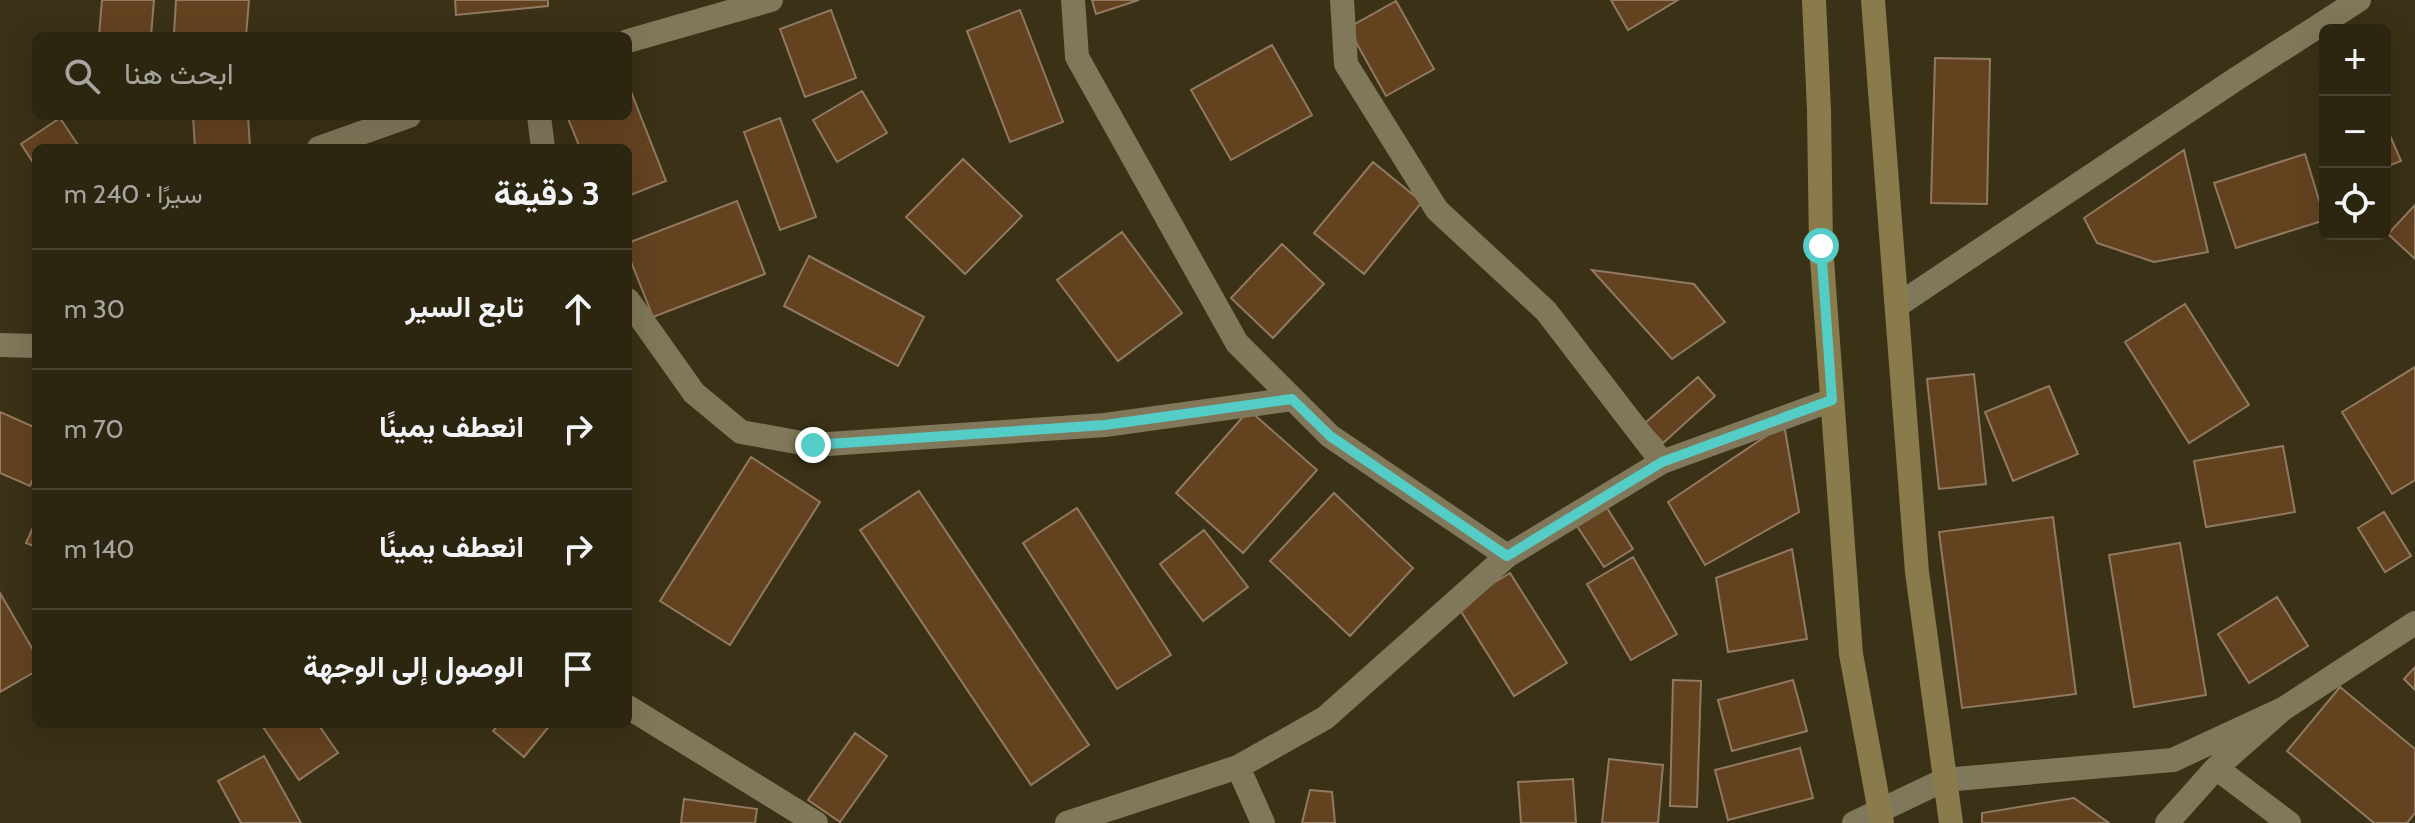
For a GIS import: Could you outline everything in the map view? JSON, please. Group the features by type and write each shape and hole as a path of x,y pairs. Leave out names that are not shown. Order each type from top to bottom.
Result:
{"street":[{"path":"632,40 771,0"},
{"path":"1073,0 1077,57 1237,343 1330,436 1507,556"},
{"path":"1342,0 1346,64 1437,210 1546,311 1662,462"},
{"path":"1814,0 1821,246 1851,654 1880,817"},
{"path":"1873,0 1917,572 1951,823"},
{"path":"1898,305 2359,0"},
{"path":"330,144 398,120"},
{"path":"540,120 542,144"},
{"path":"632,306 694,393 741,432 813,445 1105,425 1292,399"},
{"path":"0,345 32,346"},
{"path":"1067,823 1238,767 1325,718 1507,556 1662,462 1832,400"},
{"path":"1854,823 1880,817 1944,780 2173,760 2283,709 2415,623"},
{"path":"632,709 816,823"},
{"path":"2167,823 2216,768 2283,709"},
{"path":"1238,767 1263,823"},
{"path":"2216,768 2289,823"}],"building":[{"path":"102,0 154,0 151,32 99,32"},
{"path":"176,0 249,0 246,32 174,32"},
{"path":"455,0 548,0 548,6 456,15"},
{"path":"1092,0 1139,0 1096,14"},
{"path":"1611,0 1678,0 1628,30"},
{"path":"1396,1 1434,69 1386,96 1348,28"},
{"path":"831,10 856,78 805,97 780,29"},
{"path":"1020,10 1063,122 1010,142 967,31"},
{"path":"1272,45 1312,115 1231,160 1191,90"},
{"path":"1935,58 1990,59 1987,204 1931,203"},
{"path":"862,91 887,133 837,162 813,120"},
{"path":"632,94 666,181 632,194 632,144 578,144 569,120 632,120"},
{"path":"780,118 816,217 780,230 744,132"},
{"path":"61,120 77,144 32,144 32,161 21,144"},
{"path":"193,120 248,120 250,144 195,144"},
{"path":"2391,138 2401,161 2391,165"},
{"path":"2184,150 2208,252 2154,262 2097,243 2084,218"},
{"path":"2305,154 2319,200 2319,222 2236,248 2214,183"},
{"path":"963,159 1022,216 965,274 906,217"},
{"path":"1373,162 1422,202 1364,274 1314,233"},
{"path":"737,201 765,274 653,317 632,264 632,241"},
{"path":"2415,205 2415,259 2391,237 2391,231"},
{"path":"1122,232 1182,313 1118,361 1057,280"},
{"path":"1282,244 1324,284 1273,338 1231,298"},
{"path":"809,256 924,317 898,366 784,306"},
{"path":"1592,270 1694,284 1725,322 1672,359"},
{"path":"2185,304 2249,405 2189,443 2125,342"},
{"path":"2415,367 2415,480 2392,494 2342,412"},
{"path":"1974,374 1986,484 1939,489 1927,379"},
{"path":"1698,377 1715,396 1663,443 1645,423"},
{"path":"2049,386 2078,454 2013,481 1985,412"},
{"path":"1249,410 1317,470 1243,553 1176,493"},
{"path":"0,412 32,426 32,481 30,486 0,473"},
{"path":"1784,424 1799,512 1705,565 1668,502"},
{"path":"2283,446 2295,512 2206,527 2194,461"},
{"path":"751,457 820,502 730,645 660,601"},
{"path":"919,491 1089,745 1031,785 860,530"},
{"path":"1334,493 1413,568 1350,636 1270,561"},
{"path":"1077,508 1171,655 1117,689 1023,543"},
{"path":"1607,508 1633,549 1604,567 1577,526"},
{"path":"2384,512 2411,556 2385,572 2358,528"},
{"path":"2053,517 2076,694 1962,708 1939,532"},
{"path":"32,530 32,545 26,543"},
{"path":"1204,530 1248,587 1203,621 1160,564"},
{"path":"2180,543 2206,695 2134,707 2109,555"},
{"path":"1792,549 1807,639 1728,652 1716,578"},
{"path":"1633,557 1677,634 1631,660 1587,584"},
{"path":"1510,573 1567,663 1514,696 1457,605"},
{"path":"0,593 32,648 32,673 0,692"},
{"path":"2277,597 2308,646 2249,683 2218,634"},
{"path":"2415,667 2415,690 2404,679"},
{"path":"1673,680 1701,681 1697,807 1670,806"},
{"path":"1793,680 1807,731 1732,751 1718,700"},
{"path":"2340,687 2415,749 2415,813 2407,823 2374,823 2287,751"},
{"path":"264,728 321,728 338,753 299,780"},
{"path":"496,728 548,728 524,757 493,731"},
{"path":"855,733 887,756 840,822 808,800"},
{"path":"1800,748 1813,798 1728,820 1715,770"},
{"path":"264,756 301,823 241,823 218,781"},
{"path":"1609,759 1663,765 1658,823 1602,823"},
{"path":"1573,779 1576,823 1521,823 1518,782"},
{"path":"1310,790 1332,792 1335,823 1302,823"},
{"path":"2074,798 2109,823 1982,823 1982,813"},
{"path":"684,799 757,809 755,823 681,823"}],"route":[{"path":"813,445 1105,425 1292,399 1330,436 1507,556 1662,462 1832,400 1821,246"}]}
